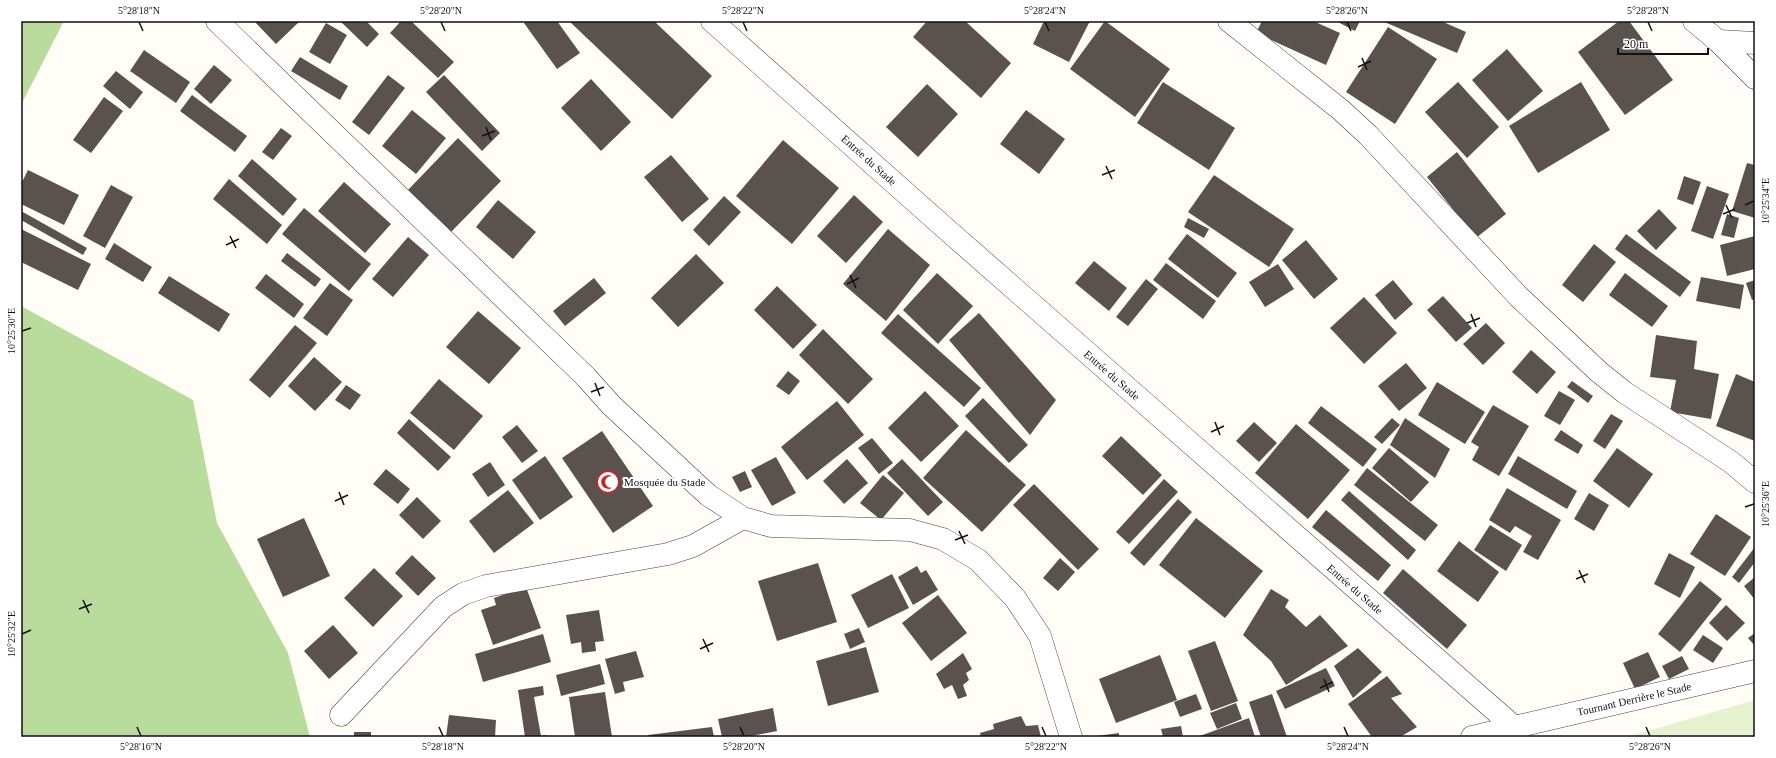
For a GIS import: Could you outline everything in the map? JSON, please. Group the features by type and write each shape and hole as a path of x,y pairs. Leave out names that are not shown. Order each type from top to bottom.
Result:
{"street":[{"path":"217,21 580,372 611,405 708,495 743,518 771,526 910,530 943,539 978,560 1015,598 1040,636 1071,737"},
{"name":"Entrée du Stade","path":"712,21 1515,732"},
{"path":"1229,21 1340,110 1368,135 1519,297 1599,372 1624,392 1731,462 1755,482"},
{"path":"1694,21 1718,41 1755,78"},
{"path":"1718,41 1755,43"},
{"path":"341,715 443,607 463,594 486,586 668,554 693,546 743,518"},
{"name":"Tournant Derrière le Stade","path":"1472,737 1515,732 1755,671"}],"green space":[{"path":"21,21 64,21 21,105"},
{"path":"21,306 193,400 217,523 288,653 310,737 21,737"},
{"path":"1755,700 1755,737 1627,737"}],"building":[{"path":"254,21 300,21 276,44"},
{"path":"340,21 366,21 379,34 367,47"},
{"path":"401,21 411,21 454,62 438,78 390,33"},
{"path":"526,21 557,21 580,53 557,69 524,23"},
{"path":"569,21 654,21 712,76 672,119"},
{"path":"927,21 965,21 1011,63 981,98 913,37"},
{"path":"1044,21 1090,21 1069,62 1033,44"},
{"path":"1105,21 1170,69 1135,117 1070,69"},
{"path":"1262,21 1313,21 1340,33 1326,65 1256,33"},
{"path":"1336,21 1360,21 1355,31"},
{"path":"1382,21 1441,21 1466,32 1457,53"},
{"path":"1619,21 1629,21 1673,80 1625,115 1578,52"},
{"path":"326,23 347,35 330,64 309,52"},
{"path":"1388,27 1437,59 1395,124 1346,92"},
{"path":"1507,49 1543,91 1508,121 1472,80"},
{"path":"144,50 190,82 176,103 130,71"},
{"path":"300,57 348,86 340,100 291,71"},
{"path":"214,65 232,80 211,104 194,89"},
{"path":"116,71 143,92 130,109 103,86"},
{"path":"388,75 405,88 369,135 352,122"},
{"path":"444,75 500,133 482,151 426,92"},
{"path":"591,79 631,122 601,151 561,108"},
{"path":"1163,82 1235,128 1209,170 1137,123"},
{"path":"1458,82 1499,127 1467,158 1425,112"},
{"path":"1581,82 1610,130 1538,173 1509,126"},
{"path":"927,84 958,114 918,157 886,127"},
{"path":"192,95 247,136 235,152 180,111"},
{"path":"104,97 123,111 91,153 73,140"},
{"path":"412,110 446,138 416,174 382,146"},
{"path":"1026,110 1065,139 1039,174 1000,144"},
{"path":"281,128 292,136 273,160 262,152"},
{"path":"458,138 501,181 450,233 407,191"},
{"path":"783,140 839,188 792,244 736,196"},
{"path":"1457,152 1506,214 1476,238 1427,177"},
{"path":"671,155 709,199 682,222 644,177"},
{"path":"252,159 297,199 283,216 238,176"},
{"path":"1747,163 1755,165 1755,218 1732,211"},
{"path":"28,170 79,195 64,225 21,204 21,184"},
{"path":"1214,175 1294,229 1269,267 1188,212"},
{"path":"1684,176 1701,182 1693,205 1677,199"},
{"path":"229,179 282,225 267,244 213,199"},
{"path":"344,182 391,224 365,253 318,211"},
{"path":"111,185 133,197 105,248 83,236"},
{"path":"1707,186 1729,194 1713,239 1691,231"},
{"path":"854,195 883,222 846,263 817,236"},
{"path":"724,196 741,212 709,246 693,230"},
{"path":"498,200 536,232 513,259 476,227"},
{"path":"304,208 371,264 349,291 282,234"},
{"path":"1659,209 1677,228 1656,250 1637,231"},
{"path":"21,211 87,248 83,255 21,220"},
{"path":"1727,214 1739,218 1734,238 1721,235"},
{"path":"1188,218 1209,229 1204,238 1184,227"},
{"path":"21,229 91,264 78,290 21,262"},
{"path":"888,229 930,265 886,321 843,284"},
{"path":"1187,234 1237,273 1218,298 1168,259"},
{"path":"1626,234 1691,282 1680,297 1615,249"},
{"path":"1755,236 1755,269 1727,276 1720,245"},
{"path":"408,237 429,255 393,297 372,279"},
{"path":"1306,240 1338,279 1314,299 1282,260"},
{"path":"114,243 152,267 143,282 105,259"},
{"path":"1594,244 1616,262 1583,302 1562,285"},
{"path":"287,253 321,279 315,287 281,261"},
{"path":"696,254 724,283 678,327 651,298"},
{"path":"1094,261 1127,288 1109,311 1075,283"},
{"path":"1166,263 1216,301 1203,319 1153,280"},
{"path":"1278,264 1294,289 1265,307 1249,282"},
{"path":"937,273 973,306 938,344 903,310"},
{"path":"1625,273 1668,306 1652,327 1609,295"},
{"path":"266,274 304,304 294,318 255,288"},
{"path":"169,276 230,314 219,332 158,293"},
{"path":"1701,277 1744,285 1740,309 1696,301"},
{"path":"594,278 606,293 565,326 553,311"},
{"path":"1146,279 1158,289 1128,326 1116,317"},
{"path":"1393,280 1413,304 1395,320 1375,295"},
{"path":"1755,280 1755,299 1752,300 1746,283"},
{"path":"330,283 353,300 327,336 303,318"},
{"path":"777,286 817,325 793,349 754,310"},
{"path":"1443,296 1472,328 1456,342 1427,310"},
{"path":"1364,297 1397,333 1364,364 1330,328"},
{"path":"478,311 521,348 489,384 446,347"},
{"path":"979,313 1056,400 1030,435 949,340"},
{"path":"898,314 981,388 964,407 881,333"},
{"path":"1486,323 1505,343 1483,365 1463,344"},
{"path":"295,325 317,343 270,398 249,380"},
{"path":"823,329 873,379 848,404 799,355"},
{"path":"1656,335 1697,341 1694,369 1719,374 1711,419 1670,412 1676,380 1650,377"},
{"path":"1531,350 1556,372 1537,394 1512,372"},
{"path":"314,357 342,382 315,411 288,386"},
{"path":"1406,363 1427,388 1399,411 1378,386"},
{"path":"788,371 800,381 789,395 776,386"},
{"path":"1736,374 1755,382 1755,441 1716,426"},
{"path":"439,379 483,416 454,450 410,413"},
{"path":"1572,381 1593,396 1588,403 1567,387"},
{"path":"1437,382 1485,412 1465,444 1418,415"},
{"path":"346,385 361,395 350,410 335,400"},
{"path":"925,391 959,426 921,462 888,428"},
{"path":"1559,391 1575,400 1560,425 1544,416"},
{"path":"983,398 1028,445 1009,463 965,416"},
{"path":"837,401 864,435 807,480 781,447"},
{"path":"1493,405 1529,426 1499,476 1472,460 1479,447 1471,442"},
{"path":"1321,406 1377,449 1363,467 1308,423"},
{"path":"1611,414 1623,421 1605,449 1593,441"},
{"path":"1392,418 1400,425 1382,444 1374,437"},
{"path":"1405,418 1450,449 1435,478 1390,445"},
{"path":"409,419 451,457 438,471 397,433"},
{"path":"1254,422 1277,443 1259,462 1236,441"},
{"path":"1296,424 1350,470 1308,519 1255,473"},
{"path":"517,425 538,451 522,463 502,437"},
{"path":"966,430 1026,485 982,532 923,478"},
{"path":"1561,430 1583,445 1578,454 1554,440"},
{"name":"Mosquée du Stade","path":"602,431 653,506 613,533 562,458"},
{"path":"1121,436 1162,475 1143,495 1102,456"},
{"path":"872,438 893,463 879,474 858,448"},
{"path":"1389,448 1429,482 1411,502 1372,468"},
{"path":"1617,448 1653,474 1629,508 1593,481"},
{"path":"545,456 573,497 540,520 512,480"},
{"path":"1518,456 1577,491 1567,509 1508,474"},
{"path":"776,457 796,493 772,506 751,470"},
{"path":"847,459 868,483 844,504 823,481"},
{"path":"902,459 943,502 928,516 887,473"},
{"path":"490,462 505,485 488,497 472,474"},
{"path":"1367,468 1438,525 1425,541 1354,485"},
{"path":"386,469 410,489 398,504 373,484"},
{"path":"745,471 752,487 740,492 732,477"},
{"path":"883,475 904,493 881,520 860,503"},
{"path":"1164,479 1178,492 1129,544 1116,532"},
{"path":"1034,484 1099,549 1078,570 1013,505"},
{"path":"1507,488 1561,520 1538,560 1523,552 1532,536 1515,526 1510,533 1489,520"},
{"path":"508,490 534,523 494,553 469,521"},
{"path":"1349,491 1416,550 1408,560 1341,500"},
{"path":"1589,493 1609,505 1594,531 1574,519"},
{"path":"417,497 441,521 423,539 399,515"},
{"path":"1178,499 1192,512 1144,566 1130,553"},
{"path":"1326,510 1391,565 1378,581 1312,527"},
{"path":"1716,514 1751,537 1725,576 1690,554"},
{"path":"304,518 330,576 283,597 257,539"},
{"path":"1196,518 1263,571 1225,618 1159,565"},
{"path":"1490,525 1522,545 1506,571 1474,550"},
{"path":"1459,541 1499,572 1478,602 1437,571"},
{"path":"1755,547 1755,562 1739,583 1732,577"},
{"path":"1669,553 1695,567 1680,598 1654,584"},
{"path":"412,555 436,578 418,596 395,573"},
{"path":"1060,558 1075,572 1058,591 1043,578"},
{"path":"818,563 837,622 777,641 758,581"},
{"path":"917,566 921,573 926,570 938,590 913,605 898,577"},
{"path":"374,568 403,596 373,627 344,598"},
{"path":"1403,569 1467,625 1447,649 1383,593"},
{"path":"892,574 909,608 868,628 851,595"},
{"path":"1755,577 1755,600 1744,586"},
{"path":"1700,581 1722,599 1680,652 1658,634"},
{"path":"526,587 541,628 493,645 481,610 496,605 494,598"},
{"path":"1271,589 1289,600 1285,607 1306,627 1320,615 1348,646 1286,685 1271,661 1243,635"},
{"path":"938,595 967,633 931,661 902,623"},
{"path":"1726,605 1745,623 1727,641 1709,623"},
{"path":"599,610 604,641 595,642 596,651 582,653 581,642 571,644 566,615"},
{"path":"333,625 358,653 329,679 304,651"},
{"path":"859,628 865,642 850,649 844,634"},
{"path":"1755,633 1755,646 1748,638"},
{"path":"543,634 551,662 483,682 475,654"},
{"path":"1703,635 1723,648 1713,663 1693,650"},
{"path":"1215,641 1238,701 1211,711 1188,651"},
{"path":"866,647 879,692 828,706 816,661"},
{"path":"1358,648 1382,672 1353,698 1334,666"},
{"path":"636,651 644,677 623,682 625,691 615,694 605,659"},
{"path":"1648,652 1660,677 1635,689 1623,663"},
{"path":"963,653 972,669 966,673 969,680 963,685 967,696 958,699 952,685 944,689 936,674"},
{"path":"1160,655 1177,700 1116,723 1099,679"},
{"path":"1682,656 1689,669 1669,679 1662,666"},
{"path":"600,664 605,684 561,696 556,675"},
{"path":"1326,668 1335,686 1285,709 1276,691"},
{"path":"1387,676 1402,694 1391,698 1417,727 1400,737 1372,737 1348,704"},
{"path":"543,686 544,695 534,697 541,736 546,735 546,737 525,737 518,690"},
{"path":"605,692 612,737 575,737 569,697"},
{"path":"1196,694 1202,709 1180,717 1174,702"},
{"path":"1272,694 1287,737 1261,737 1249,702"},
{"path":"1236,703 1242,719 1217,729 1210,713"},
{"path":"773,708 777,731 747,737 722,737 718,719"},
{"path":"449,715 496,720 495,737 446,737"},
{"path":"1021,716 1026,726 1038,725 1041,737 981,737 980,733 994,729 993,724"},
{"path":"1249,718 1255,737 1197,737"},
{"path":"1181,726 1183,737 1163,737 1161,729"},
{"path":"712,727 714,737 649,737 648,735"},
{"path":"354,732 371,732 371,737 354,737"},
{"path":"1119,733 1119,737 1097,737 1097,736"}],"place":[{"name":"Mosquée du Stade","path":"608,482"}]}
